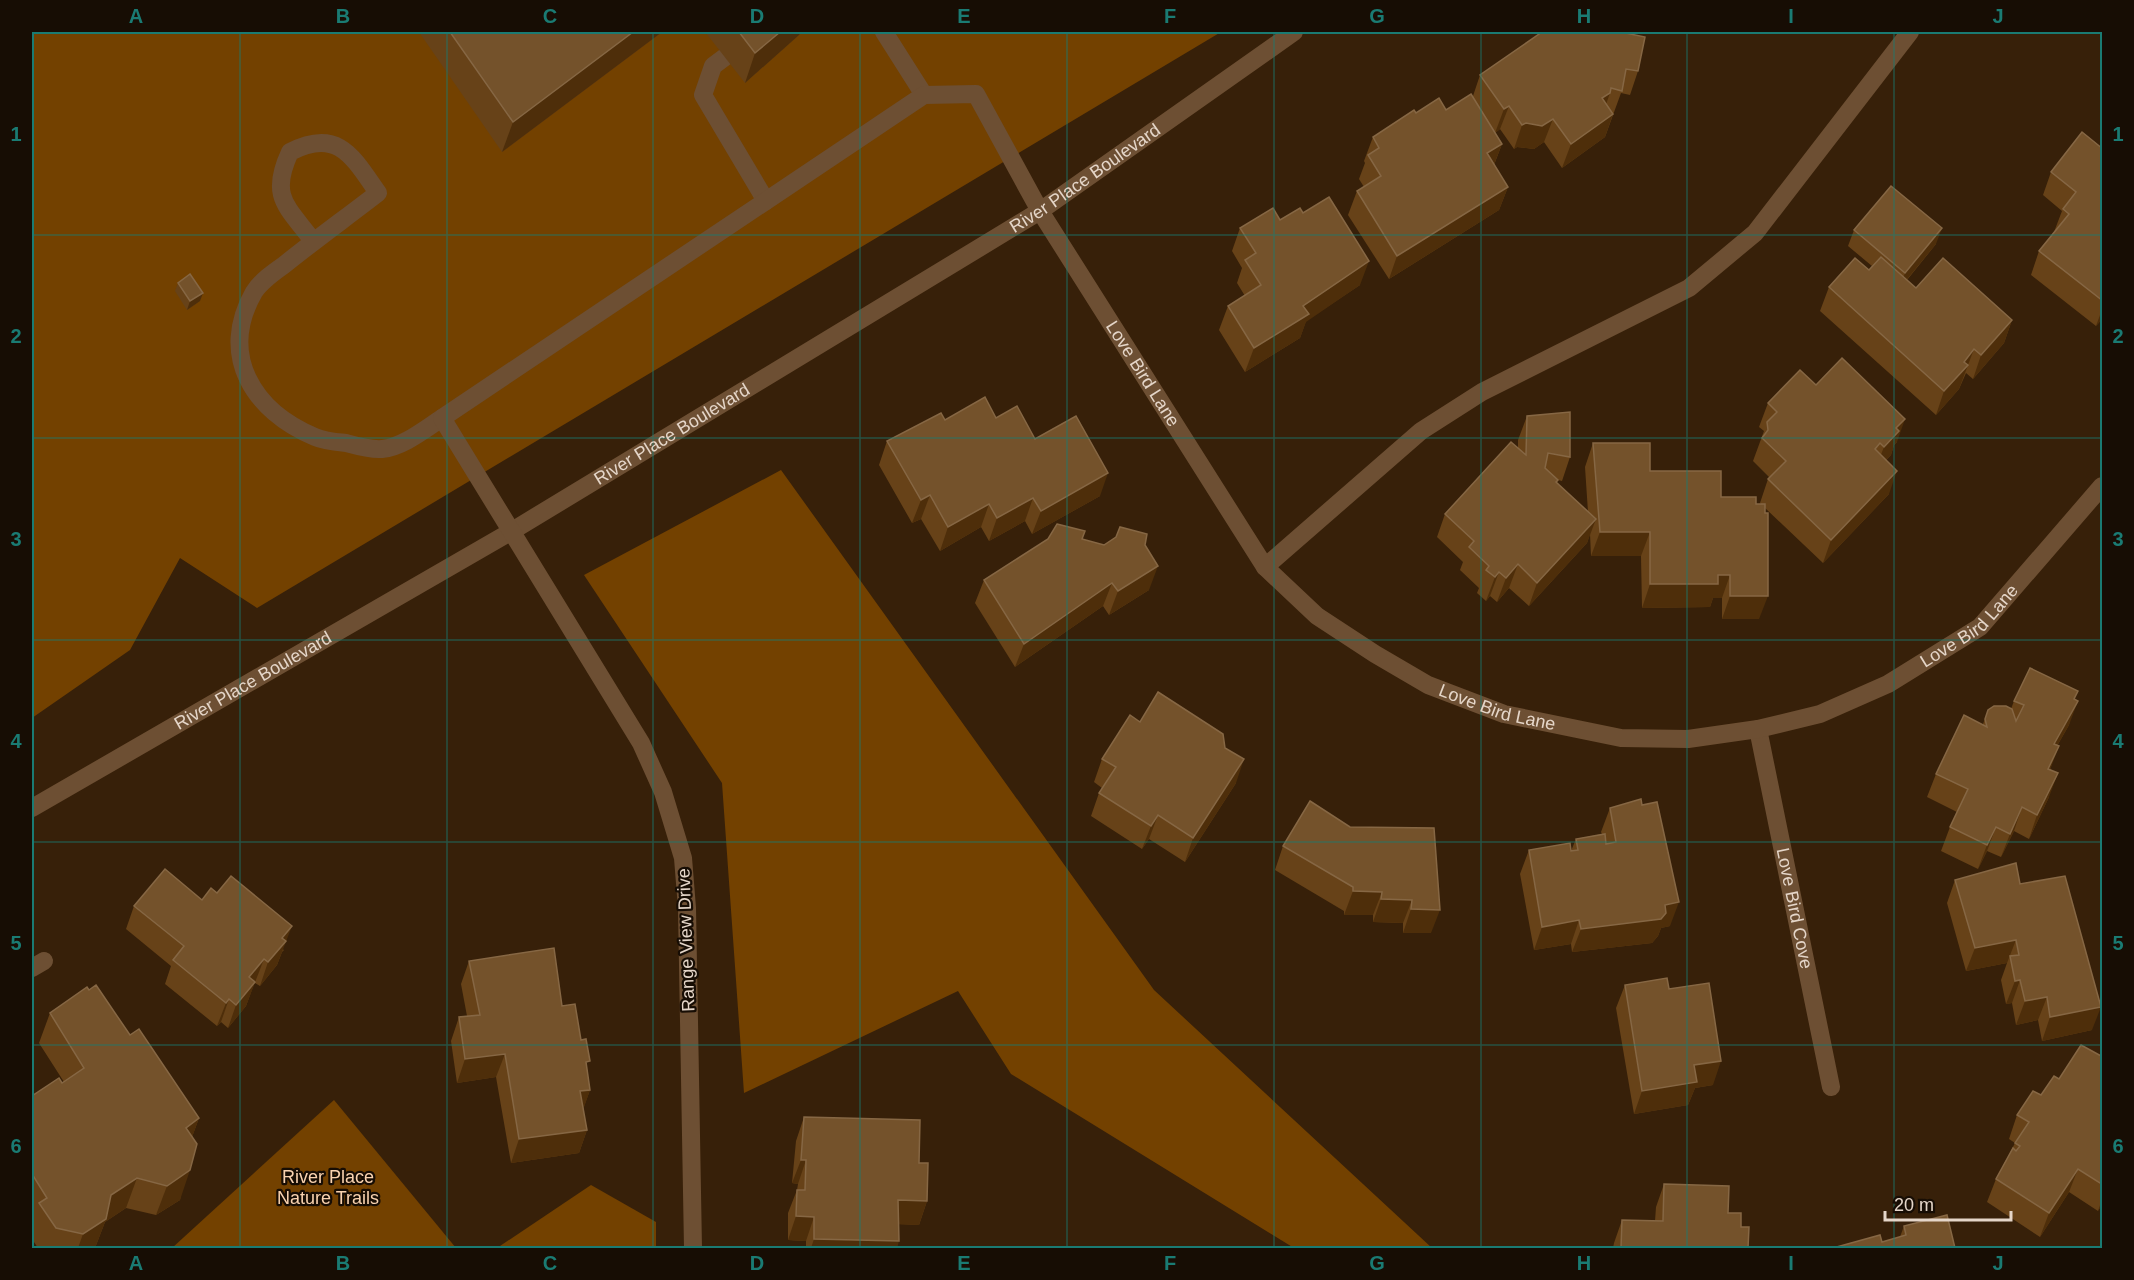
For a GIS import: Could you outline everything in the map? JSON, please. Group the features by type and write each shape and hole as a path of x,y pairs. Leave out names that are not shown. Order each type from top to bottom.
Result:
{"street":[{"path":"313,241 282,199 279,184 290,152 305,144 320,142 338,145 350,153 378,193 313,241 255,290 238,342 241,365 250,383 267,405 291,424 317,438 382,449 399,444 442,418 924,95 884,32"},
{"name":"River Place Boulevard","path":"32,808 512,531 1040,211 1294,32"},
{"path":"1264,567 1421,431 1482,392 1689,288 1755,233 1910,32"},
{"path":"725,57 713,66 703,95 766,201"},
{"name":"Love Bird Lane","path":"924,95 976,94 1040,211 1264,567 1317,616 1375,654 1428,685 1504,714 1621,738 1688,739 1758,729 1820,714 1887,684 1980,627 2103,486"},
{"name":"Range View Drive","path":"442,418 641,743 663,792 682,858 687,908 693,1248"},
{"name":"Love Bird Cove","path":"1758,729 1831,1087"}],"green space":[{"path":"32,32 1221,32 257,608 180,558 130,650 32,718"},
{"path":"781,470 1154,990 1432,1248 1294,1248 1011,1074 958,991 744,1093 722,783 584,575"},
{"name":"River Place Nature Trails","path":"334,1100 456,1248 172,1248"},
{"path":"591,1185 656,1222 656,1248 497,1248"}],"building":[{"path":"450,32 633,32 513,122"},
{"path":"739,32 780,32 755,53"},
{"path":"1542,32 1621,32 1645,37 1638,71 1626,69 1622,91 1611,88 1610,93 1602,98 1613,114 1571,144 1553,119 1542,126 1526,123 1522,125 1509,106 1504,109 1480,75"},
{"path":"1471,94 1502,144 1487,153 1508,187 1397,256 1357,191 1381,176 1368,155 1379,148 1373,137 1414,110 1416,113 1439,98 1446,110"},
{"path":"2082,132 2103,149 2103,301 2039,251 2069,214 2063,209 2076,192 2051,172"},
{"path":"1891,186 1942,228 1905,273 1854,230"},
{"path":"1329,197 1369,261 1303,306 1309,314 1254,348 1228,306 1261,285 1245,260 1256,253 1240,228 1273,208 1280,220 1300,208 1303,213"},
{"path":"1881,257 1916,288 1943,258 2012,320 1981,355 1974,349 1964,362 1968,365 1944,391 1829,287 1855,258 1869,270"},
{"path":"190,274 203,293 190,301 178,283"},
{"path":"1842,358 1905,419 1896,428 1899,431 1884,447 1880,443 1875,449 1897,471 1831,540 1768,479 1786,461 1762,438 1768,430 1767,422 1777,412 1768,403 1800,370 1816,385"},
{"path":"985,397 996,418 1017,406 1035,439 1076,416 1108,473 1041,511 1033,498 997,518 989,504 948,527 930,495 921,500 887,441 941,413 945,420"},
{"path":"1570,412 1570,457 1548,453 1545,468 1558,480 1556,482 1596,519 1537,583 1518,564 1506,578 1499,572 1495,577 1486,570 1489,566 1469,547 1474,541 1445,514 1511,442 1526,455 1527,416"},
{"path":"1593,443 1650,443 1650,471 1721,471 1721,497 1756,497 1756,504 1765,504 1765,513 1768,513 1768,596 1730,596 1730,575 1718,575 1718,584 1650,584 1650,532 1600,532"},
{"path":"1057,524 1085,531 1082,539 1104,545 1116,537 1120,527 1147,534 1145,545 1158,566 1118,591 1112,583 1024,644 984,580 1048,539"},
{"path":"2030,668 2078,691 2074,699 2078,701 2054,744 2059,746 2048,769 2058,773 2037,815 2022,807 2010,834 1996,827 1987,845 1950,827 1968,789 1936,774 1964,715 1987,727 1985,719 1988,710 1994,706 2006,706 2012,709 2016,721 2024,705 2014,701"},
{"path":"1158,692 1223,734 1225,748 1244,759 1193,838 1158,815 1151,826 1099,793 1116,767 1102,759 1130,715 1140,722"},
{"path":"1641,799 1642,805 1657,802 1679,902 1665,905 1666,913 1661,919 1581,929 1579,920 1542,927 1529,850 1570,843 1571,851 1578,850 1576,839 1605,834 1606,844 1616,842 1610,808"},
{"path":"1310,801 1350,827 1434,828 1440,910 1411,909 1412,900 1381,899 1382,892 1353,891 1353,887 1283,846"},
{"path":"2016,863 2020,884 2065,876 2101,1007 2050,1017 2047,997 2025,1001 2020,980 2015,981 2010,956 2019,955 2016,940 1975,948 1955,880"},
{"path":"165,869 202,900 211,888 217,893 231,876 292,926 282,938 286,941 268,962 264,959 249,977 255,982 236,1005 229,999 226,1003 173,960 184,946 134,906"},
{"path":"554,948 562,1006 575,1004 581,1040 586,1039 590,1061 586,1062 590,1090 580,1091 587,1130 519,1139 505,1054 465,1059 459,1017 480,1015 469,961"},
{"path":"1667,978 1669,989 1709,983 1721,1061 1694,1065 1697,1082 1642,1091 1625,985"},
{"path":"96,985 130,1035 139,1029 199,1118 186,1128 197,1144 190,1170 167,1186 137,1178 111,1195 106,1219 83,1234 56,1228 39,1203 47,1198 32,1174 32,1096 59,1078 62,1083 84,1068 50,1013 87,987 89,990"},
{"path":"2081,1045 2103,1057 2103,1185 2078,1169 2049,1213 1996,1179 2013,1148 2016,1151 2020,1146 2015,1143 2029,1122 2017,1115 2033,1091 2041,1095 2054,1076 2059,1079"},
{"path":"804,1117 920,1120 919,1163 928,1163 927,1201 898,1200 899,1241 814,1239 814,1217 796,1216 797,1190 805,1190 806,1160 801,1160"},
{"path":"1664,1184 1729,1186 1728,1213 1741,1213 1741,1227 1749,1227 1748,1248 1621,1248 1622,1220 1663,1221"},
{"path":"1947,1215 1955,1248 1833,1248 1880,1235 1882,1242 1906,1235 1904,1226"}]}
